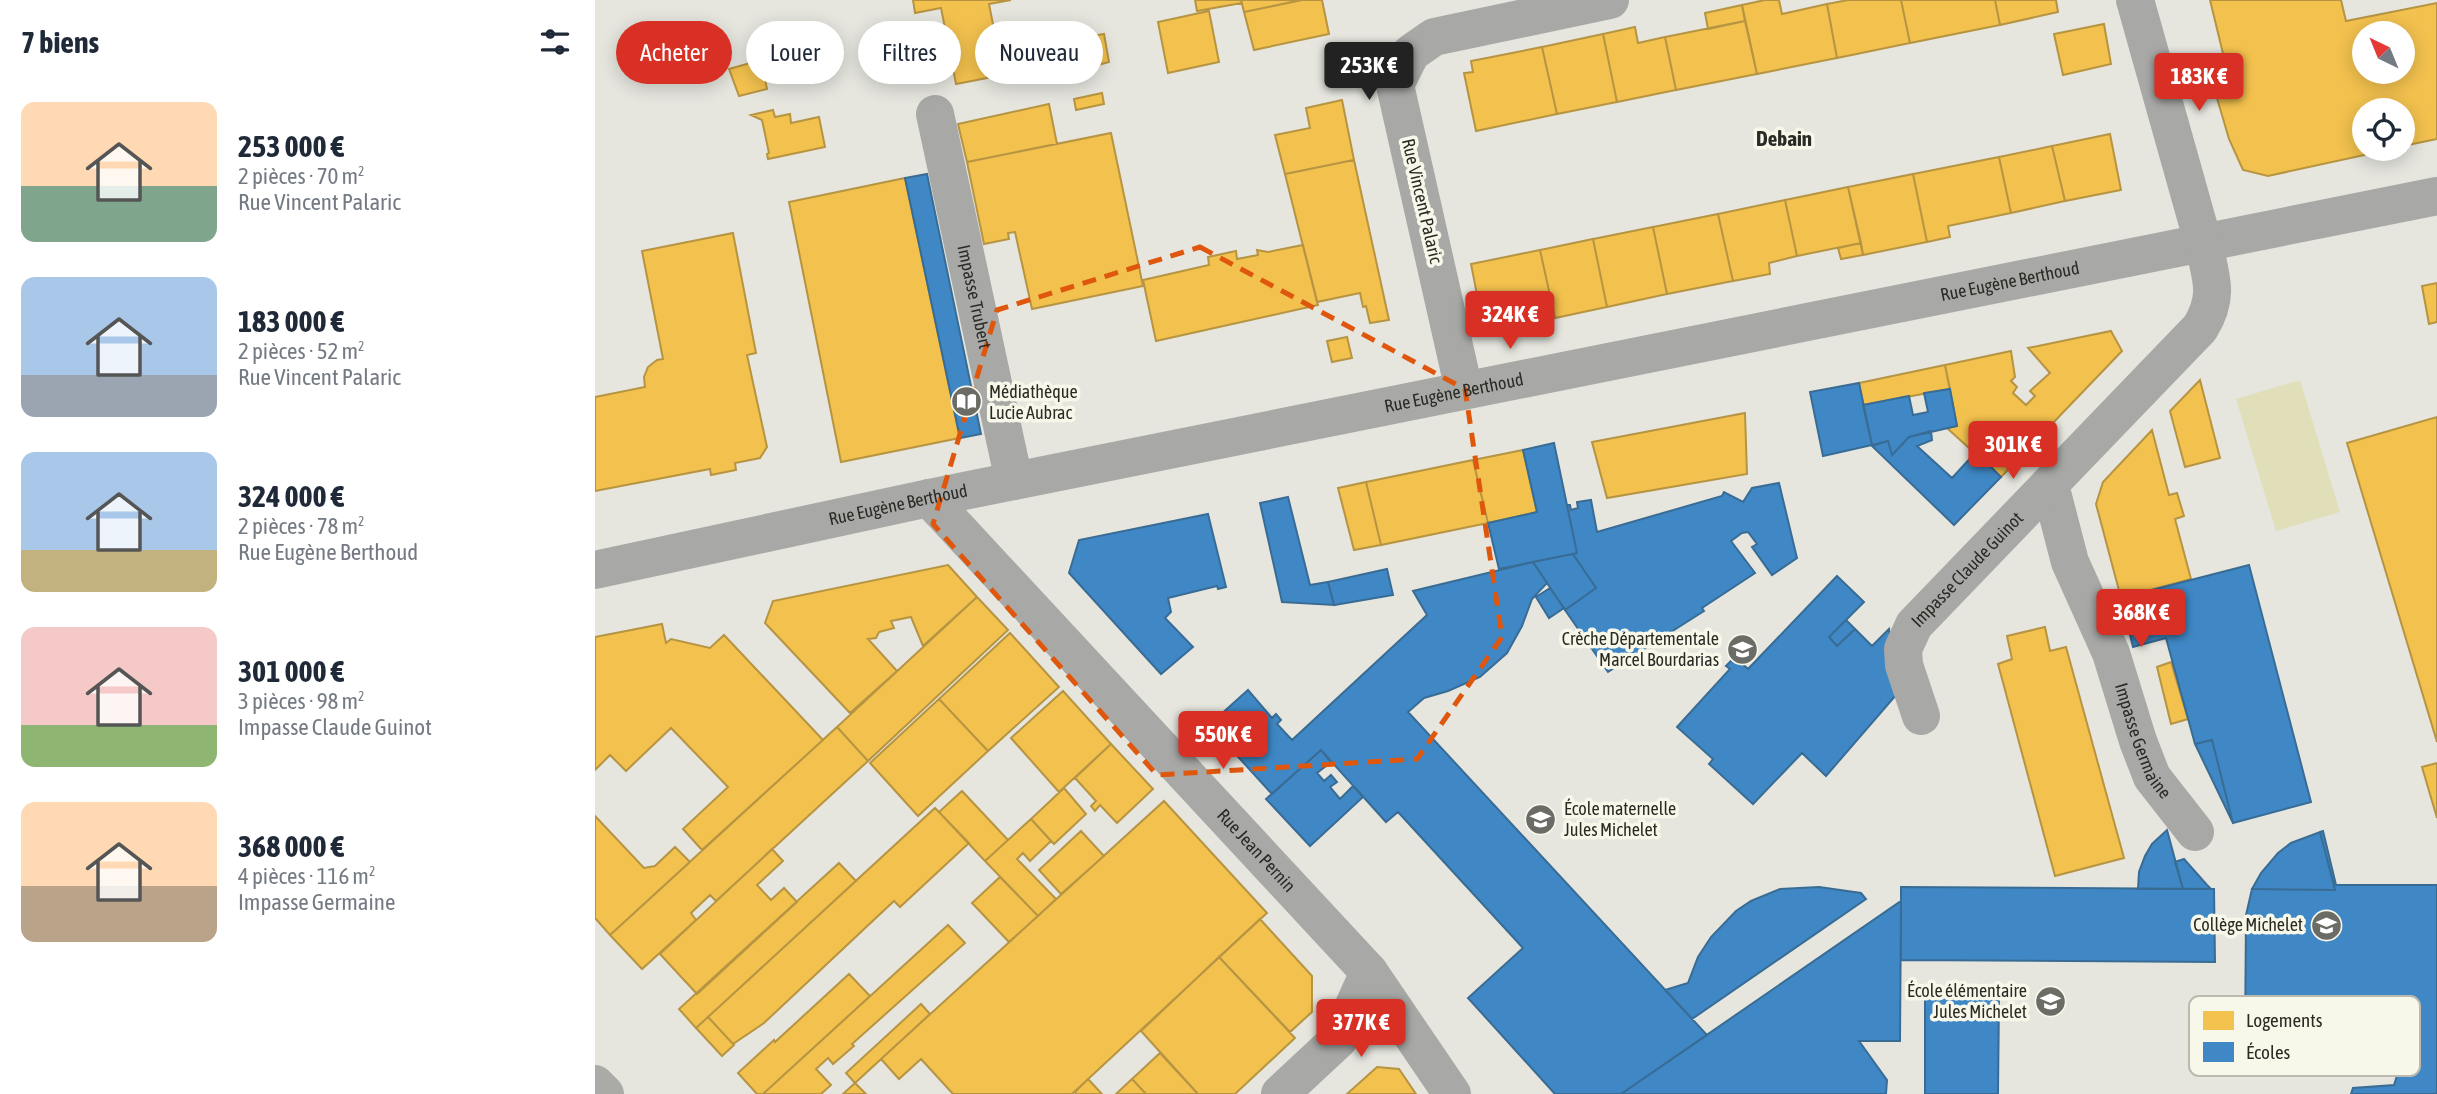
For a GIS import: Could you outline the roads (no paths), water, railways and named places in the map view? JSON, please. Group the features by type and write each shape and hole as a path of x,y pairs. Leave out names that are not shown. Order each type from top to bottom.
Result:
{"main road":[{"path":"595,1084 605,1094"}],"street":[{"name":"Rue Vincent Palaric","path":"1464,390 1395,85 1411,53 1434,37 1610,0"},
{"path":"2135,0 2203,242"},
{"name":"Impasse Trubert","path":"935,114 1014,481"},
{"name":"Rue Eugène Berthoud","path":"595,570 929,498 2437,196"},
{"name":"Impasse Claude Guinot","path":"1921,716 1903,649 1914,625 2200,328 2211,311 2213,295 2203,242"},
{"name":"Impasse Germaine","path":"2050,485 2070,562 2112,653 2138,741 2153,777 2195,832"},
{"name":"Rue Jean Pernin","path":"929,498 1369,972 1452,1094"},
{"path":"1280,1094 1339,1039 1369,972"}],"place":[{"name":"Médiathèque Lucie Aubrac","path":"966,402"},
{"name":"Crèche Départementale Marcel Bourdarias","path":"1742,649"},
{"name":"École maternelle Jules Michelet","path":"1541,819"},
{"name":"Collège Michelet","path":"2326,925"},
{"name":"École élémentaire Jules Michelet","path":"2050,1001"}],"district":[{"name":"Debain","path":"1784,139"}]}
